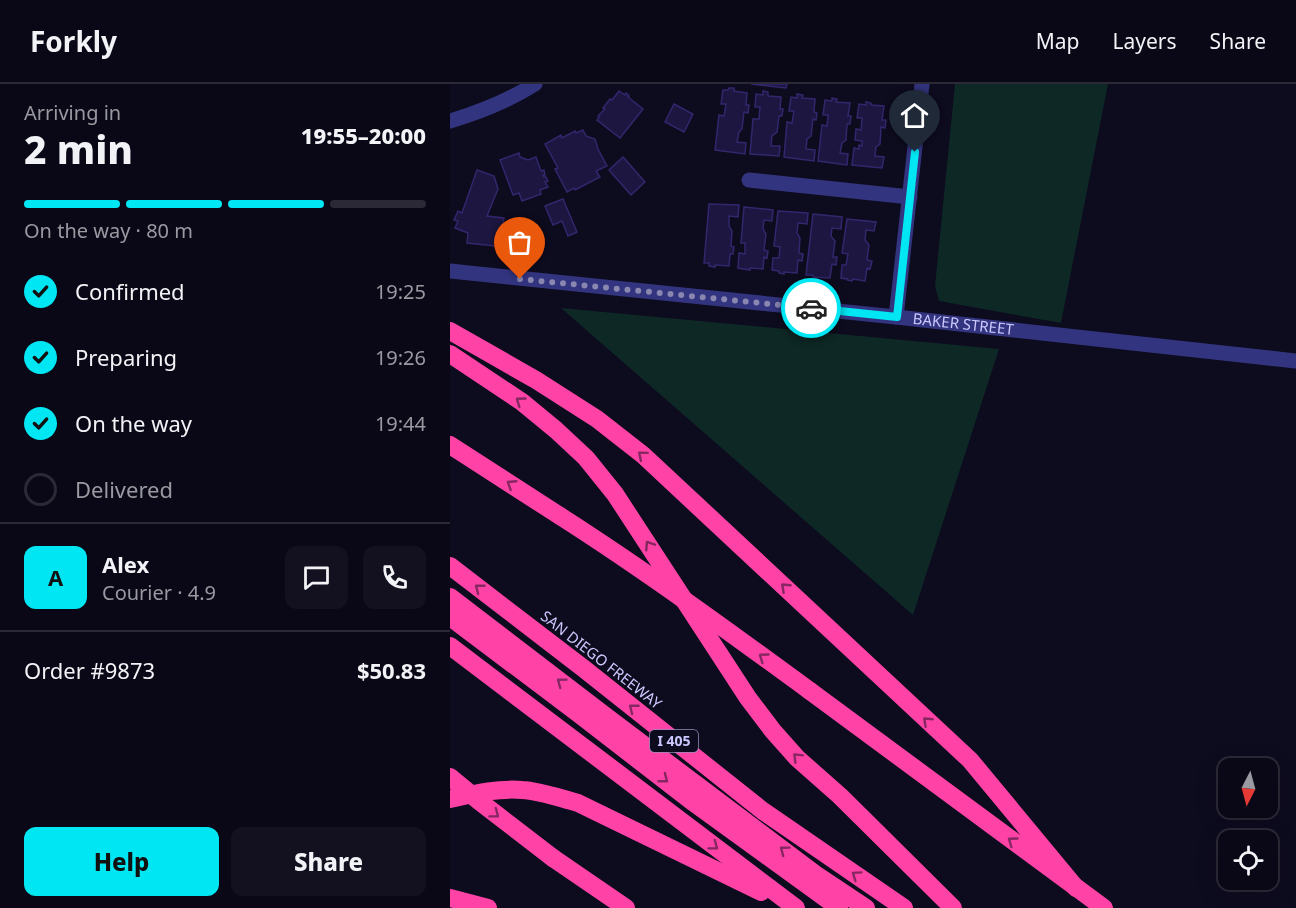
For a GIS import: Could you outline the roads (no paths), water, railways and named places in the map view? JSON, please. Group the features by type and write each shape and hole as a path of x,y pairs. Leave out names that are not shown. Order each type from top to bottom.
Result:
{"highway":[{"path":"450,331 528,375 589,414 643,456 970,760 1076,888"},
{"path":"450,354 522,402 586,458 615,494 747,698 773,731 797,758 840,796 953,908"},
{"path":"450,446 621,555 709,617 1104,908"},
{"name":"SAN DIEGO FREEWAY","path":"450,566 763,811 904,908"},
{"path":"450,597 617,726 815,874 866,908"},
{"path":"450,617 690,800 839,908"},
{"path":"450,646 795,908"},
{"path":"450,777 554,858 626,908"},
{"path":"450,799 482,792 522,790 549,794 578,803 795,908"},
{"path":"450,898 488,908"}],"street":[{"path":"450,121 483,111 535,84"},
{"path":"897,317 922,84"},
{"path":"749,180 910,197"},
{"name":"BAKER STREET","path":"450,272 897,317 1296,361"}]}
